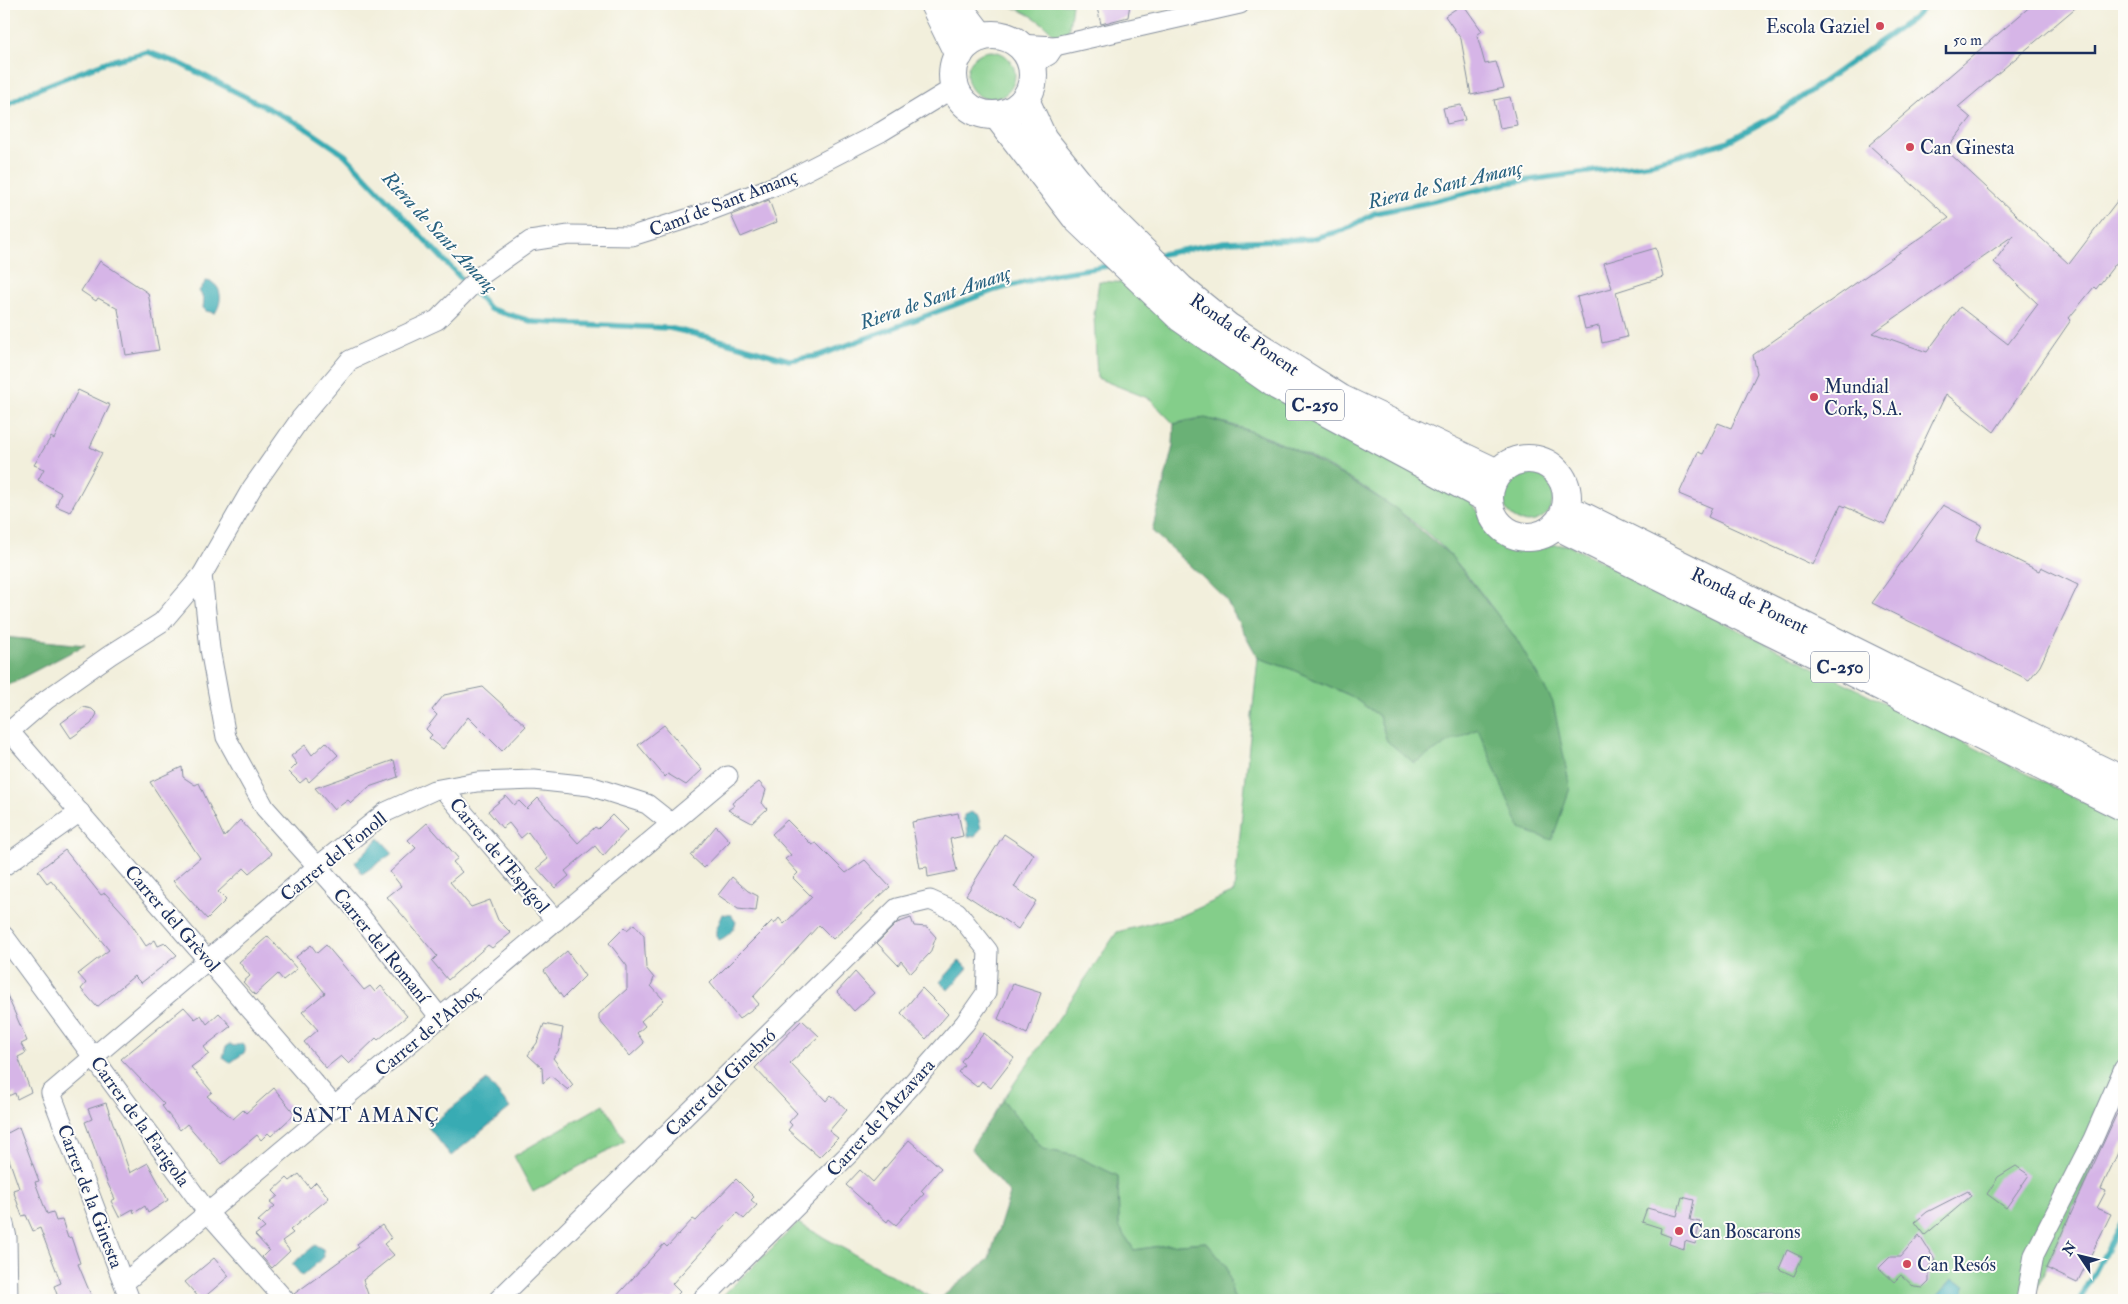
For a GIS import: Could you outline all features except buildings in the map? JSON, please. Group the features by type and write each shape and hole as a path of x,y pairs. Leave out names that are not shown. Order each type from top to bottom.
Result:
{"main road":[{"path":"934,4 959,55"},
{"path":"956,4 981,37"},
{"path":"1000,35 1025,54 1032,83 1025,100 1013,110 997,115 984,114 971,108 961,99 955,87 954,71 959,55 968,44 981,37 1000,35"},
{"name":"C-250","path":"1025,100 1043,139 1087,213"},
{"name":"C-250","path":"997,115 1087,213 1167,290 1181,318 1278,386 1451,477 1488,499"},
{"name":"Ronda de Ponent","path":"1167,290 1341,399 1497,473"},
{"path":"1519,459 1533,459 1545,463 1556,471 1564,482 1567,495 1561,516 1546,533 1533,537 1513,535 1502,528 1494,518 1488,499 1490,485 1497,473 1507,464 1519,459"},
{"name":"C-250","path":"1561,516 2124,807"},
{"name":"Ronda de Ponent","path":"1561,516 1888,668 2124,781"}],"street":[{"path":"1025,54 1240,4"},
{"path":"1025,54 1049,55 1055,46"},
{"name":"Camí de Sant Amanç","path":"6,734 46,700 110,655 162,622 202,575 252,488 301,418 350,360 437,320 483,274 530,241 569,234 632,236 699,215 780,184 881,132 955,87"},
{"name":"Carrer del Romaní","path":"202,575 210,648 226,737 265,808 351,904 441,1019"},
{"name":"Carrer del Grèvol","path":"6,734 80,812 335,1107"},
{"name":"Carrer de l'Arboç","path":"127,1291 208,1213 728,776"},
{"name":"Carrer del Fonoll","path":"51,1093 317,867 386,812 443,789 477,782 534,780 590,786 647,804 671,823"},
{"name":"Carrer de l'Espígol","path":"443,789 556,921"},
{"path":"4,866 80,812"},
{"name":"Carrer del Ginebró","path":"498,1300 897,908 930,900 958,912"},
{"name":"Carrer de l'Atzavara","path":"702,1300 860,1143 965,1023 986,993 988,951 958,912"},
{"name":"Carrer de la Farigola","path":"4,936 208,1213 285,1300"},
{"path":"2026,1300 2034,1255 2093,1139 2124,1068"},
{"name":"Carrer de la Ginesta","path":"51,1093 127,1291"},
{"path":"4,1224 7,1238 8,1300"}],"green space":[{"path":"1005,4 1072,4 1068,37 1057,38 1034,17"},
{"path":"991,51 1000,53 1008,58 1013,66 1015,75 1013,84 1008,92 1000,97 991,99 982,97 974,92 969,84 967,75 969,66 974,58 982,53"},
{"path":"4,62 9,97 4,100"},
{"path":"1099,281 1129,283 1467,495 1489,527 1504,540 1522,546 1568,545 2124,822 2124,1094 2032,1300 1238,1300 1233,1296 1227,1267 1206,1242 1134,1250 1119,1226 1118,1176 1076,1156 1043,1149 1003,1100 1117,932 1183,915 1234,892 1258,658 1291,669 1351,696 1379,716 1387,741 1453,740 1478,729 1495,765 1515,637 1452,557 1403,514 1372,493 1338,472 1303,454 1269,438 1236,426 1207,419 1190,420 1174,424 1150,399 1097,378 1094,315"},
{"path":"1205,418 1249,431 1291,448 1345,477 1395,508 1451,556 1515,637 1553,702 1570,788 1552,840 1520,829 1478,729 1453,740 1414,763 1387,741 1379,716 1351,696 1291,669 1258,658 1225,598 1152,531 1173,446 1174,424"},
{"path":"1523,472 1533,472 1546,479 1553,492 1553,502 1546,515 1533,522 1523,522 1514,518 1507,511 1503,502 1503,492 1507,483 1514,476"},
{"path":"4,637 85,645 4,687"},
{"path":"1003,1100 1043,1149 1076,1156 1118,1176 1119,1226 1134,1250 1206,1242 1227,1267 1233,1296 1238,1300 938,1300 989,1259 1010,1194 971,1148"},
{"path":"604,1104 625,1141 533,1192 514,1156"},
{"path":"798,1223 936,1300 718,1300"}],"water":[{"path":"206,281 216,285 220,294 218,309 215,313 206,311 203,308 204,299 199,291"},
{"path":"971,812 978,816 981,828 975,837 968,836 967,824 964,821 964,815"},
{"path":"379,838 393,853 362,874 355,862"},
{"path":"723,914 731,915 736,922 730,933 719,940 716,937 716,930"},
{"path":"959,961 968,968 948,990 940,982"},
{"path":"242,1043 245,1047 245,1052 230,1063 223,1058 226,1046"},
{"path":"487,1080 510,1108 451,1156 428,1127"},
{"path":"315,1245 323,1249 324,1257 302,1276 292,1264"},
{"path":"1951,1280 1965,1285 1963,1289 1966,1292 1959,1300 1933,1300"}],"waterway":[{"name":"Riera de Sant Amanç","path":"1157,255 1224,242 1310,239 1344,230 1375,213 1426,203 1507,183 1653,163 1726,142 1776,115 1915,17 1927,4"},
{"name":"Riera de Sant Amanç","path":"4,107 30,92 106,62 148,52 181,64 301,125 345,155 490,309 534,322 669,328 789,360 818,356 995,290 1055,274 1114,265"},
{"path":"2080,1300 2124,1218"}],"place":[{"name":"Escola Gaziel","path":"1880,26"},
{"name":"Can Ginesta","path":"1910,147"},
{"name":"Mundial Cork, S.A.","path":"1814,397"},
{"name":"Can Boscarons","path":"1679,1231"},
{"name":"Can Resós","path":"1907,1264"}],"district":[{"name":"SANT AMANÇ","path":"366,1115"}]}
